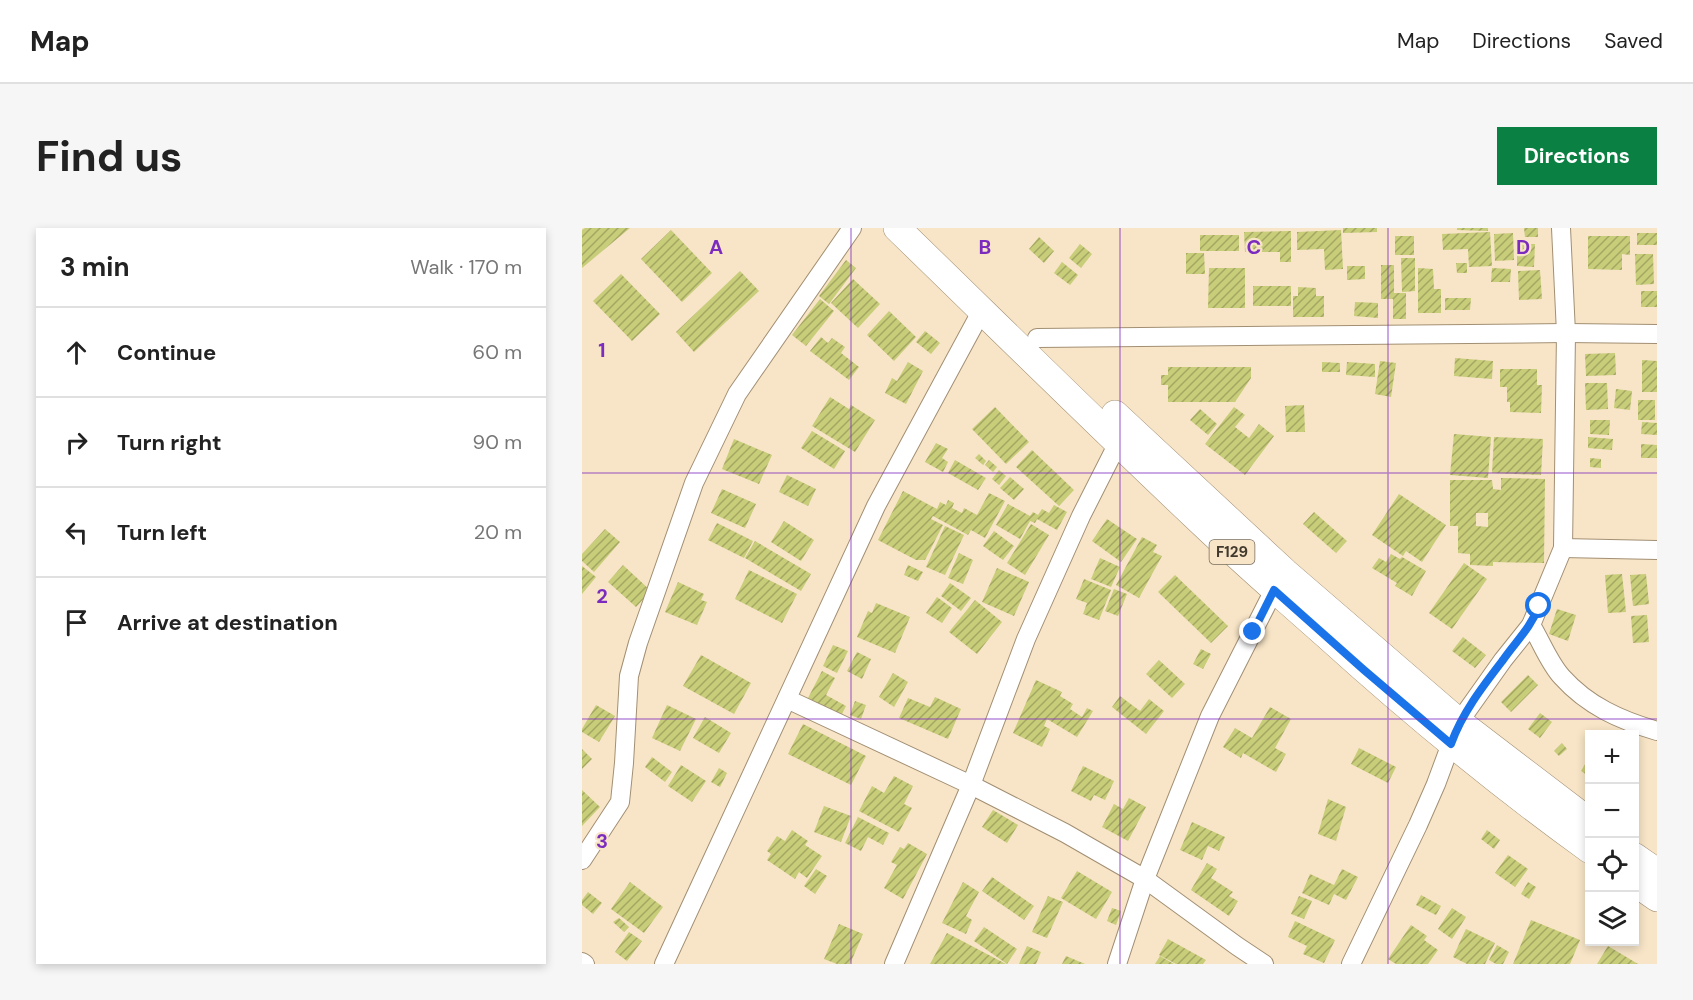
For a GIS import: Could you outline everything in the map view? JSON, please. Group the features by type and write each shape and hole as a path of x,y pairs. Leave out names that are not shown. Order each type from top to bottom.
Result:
{"main road":[{"name":"F129","path":"897,228 1118,443 1274,590 1364,670 1585,819"},
{"name":"F129","path":"922,228 1130,428 1455,733 1513,794 1585,846"},
{"path":"1639,859 1657,872"},
{"path":"1639,885 1657,898"}],"street":[{"path":"582,860 620,802 629,676 638,643 694,483 736,394 852,228"},
{"path":"1351,964 1418,825 1455,733 1503,660 1531,625 1563,548 1566,333 1561,228"},
{"path":"664,964 876,506 982,310"},
{"path":"1037,338 1657,334"},
{"path":"894,964 971,785 1026,639 1081,516 1118,443"},
{"path":"1563,548 1657,550"},
{"path":"1117,964 1145,879 1210,716 1274,590"},
{"path":"1531,625 1561,676 1590,702 1623,721 1657,731"},
{"path":"787,699 971,785 1065,833 1145,879 1264,964"}],"building":[{"path":"585,228 630,228 582,268 582,230"},
{"path":"1343,228 1377,228 1377,232 1343,233"},
{"path":"1457,228 1488,228 1488,231 1457,230"},
{"path":"1524,228 1538,228 1538,237 1525,237"},
{"path":"671,230 712,273 682,302 641,259"},
{"path":"1341,230 1343,269 1325,270 1324,249 1297,250 1297,232"},
{"path":"1291,231 1291,262 1280,262 1280,252 1245,252 1244,232"},
{"path":"1490,232 1492,266 1469,267 1468,249 1443,250 1442,234"},
{"path":"1513,233 1514,260 1495,261 1494,234"},
{"path":"1637,233 1657,233 1657,245 1637,245"},
{"path":"1200,235 1239,235 1239,251 1200,251"},
{"path":"1395,236 1414,236 1414,255 1395,255"},
{"path":"1588,236 1630,236 1630,255 1622,254 1622,270 1588,269"},
{"path":"1039,237 1054,251 1044,263 1029,249"},
{"path":"1080,244 1092,254 1081,268 1069,258"},
{"path":"1517,244 1535,244 1534,267 1517,266"},
{"path":"1186,253 1204,253 1205,274 1186,274"},
{"path":"1635,254 1653,254 1654,284 1636,285"},
{"path":"1401,258 1415,258 1415,291 1402,292"},
{"path":"846,260 856,268 829,304 819,296"},
{"path":"1062,262 1078,275 1070,285 1054,273"},
{"path":"1456,263 1467,263 1467,273 1457,273"},
{"path":"1381,265 1394,265 1394,293 1406,293 1406,319 1393,319 1393,299 1381,299"},
{"path":"1347,266 1365,266 1365,279 1347,280"},
{"path":"1209,268 1245,268 1245,308 1208,308"},
{"path":"1418,268 1433,269 1434,289 1441,289 1441,313 1418,313"},
{"path":"1492,268 1511,269 1510,282 1491,282"},
{"path":"1540,270 1542,299 1519,300 1518,271"},
{"path":"740,271 759,291 694,352 676,332"},
{"path":"621,274 660,314 632,341 593,301"},
{"path":"853,279 880,304 858,328 831,303"},
{"path":"1253,286 1291,286 1291,306 1253,306"},
{"path":"1298,287 1316,288 1316,296 1324,296 1324,317 1293,317 1293,296 1298,296"},
{"path":"1641,291 1657,291 1657,307 1641,307"},
{"path":"1445,298 1471,298 1470,310 1445,310"},
{"path":"820,299 834,311 806,346 792,335"},
{"path":"1355,302 1378,303 1378,318 1354,316"},
{"path":"889,311 916,337 894,361 867,335"},
{"path":"925,331 940,343 931,354 916,342"},
{"path":"821,337 828,343 832,338 845,347 841,353 859,367 849,380 810,351"},
{"path":"1615,353 1616,375 1586,376 1585,354"},
{"path":"1455,358 1493,361 1492,379 1454,376"},
{"path":"1642,360 1657,361 1657,392 1642,392"},
{"path":"1380,361 1396,363 1391,397 1375,394"},
{"path":"908,362 923,371 906,404 885,393 892,378 897,381"},
{"path":"1322,362 1340,363 1340,372 1322,372"},
{"path":"1347,362 1375,364 1375,377 1346,375"},
{"path":"1168,367 1251,367 1251,378 1235,402 1168,402 1168,385 1161,385 1161,375 1168,375"},
{"path":"1500,369 1537,369 1537,385 1542,385 1541,413 1510,412 1507,387 1500,387"},
{"path":"1585,383 1607,383 1608,409 1586,410"},
{"path":"1616,389 1632,391 1630,410 1614,408"},
{"path":"830,397 849,409 851,405 875,420 855,452 812,426"},
{"path":"1638,400 1655,400 1655,420 1638,420"},
{"path":"1304,405 1305,432 1286,432 1285,406"},
{"path":"995,407 1029,442 1006,464 972,429"},
{"path":"1234,407 1245,415 1235,427 1249,438 1259,424 1274,436 1245,475 1205,444"},
{"path":"1200,409 1217,424 1208,435 1190,420"},
{"path":"1590,420 1610,420 1609,435 1590,434"},
{"path":"1642,422 1657,423 1657,435 1641,434"},
{"path":"812,431 845,451 834,469 801,448"},
{"path":"1454,434 1491,437 1488,478 1450,475"},
{"path":"1494,437 1543,439 1541,475 1492,473"},
{"path":"1588,437 1613,439 1612,450 1588,448"},
{"path":"734,439 772,455 759,484 722,469"},
{"path":"936,443 948,449 942,458 948,462 943,472 925,462"},
{"path":"1641,444 1657,445 1657,458 1641,458"},
{"path":"1032,450 1074,490 1059,506 1016,467"},
{"path":"979,454 986,461 983,465 975,458"},
{"path":"1590,458 1601,459 1601,468 1590,467"},
{"path":"955,460 986,478 978,490 948,473"},
{"path":"989,460 997,467 993,472 985,465"},
{"path":"999,470 1006,476 999,485 992,479"},
{"path":"787,475 816,489 808,506 779,492"},
{"path":"1010,477 1024,489 1014,500 1000,488"},
{"path":"1501,478 1545,479 1544,563 1493,562 1493,566 1470,565 1470,554 1458,553 1458,526 1450,526 1450,480 1492,480 1493,489 1501,490","holes":["1476,513 1488,513 1488,527 1476,526"]},
{"path":"722,489 756,504 745,528 711,513"},
{"path":"903,491 937,509 940,502 946,505 948,500 954,503 952,508 962,513 964,508 977,515 989,493 1005,501 985,538 971,530 968,535 933,516 931,519 943,525 925,560 916,560 878,540"},
{"path":"1399,494 1446,525 1422,562 1406,551 1403,556 1372,535"},
{"path":"1008,504 1030,516 1033,512 1038,515 1042,509 1049,513 1054,505 1067,512 1057,530 1037,519 1035,523 1030,521 1020,539 996,525"},
{"path":"1314,512 1347,541 1336,553 1303,524"},
{"path":"1107,519 1137,539 1121,562 1092,541"},
{"path":"784,521 814,540 801,561 771,542"},
{"path":"717,523 753,541 744,558 708,540"},
{"path":"1031,524 1049,535 1025,575 1007,563"},
{"path":"945,526 964,535 945,575 926,567"},
{"path":"605,529 620,542 594,572 582,561 582,554"},
{"path":"994,531 1014,546 1003,560 983,546"},
{"path":"1142,537 1157,545 1153,552 1162,556 1139,598 1116,585"},
{"path":"755,541 811,574 801,591 745,558"},
{"path":"959,553 973,560 963,584 948,578"},
{"path":"1391,554 1400,559 1402,557 1426,571 1412,596 1395,586 1397,583 1372,568 1379,558 1386,562"},
{"path":"1100,558 1120,567 1111,587 1091,579"},
{"path":"1464,563 1487,579 1452,629 1429,613"},
{"path":"623,565 651,591 636,607 608,582"},
{"path":"908,565 923,572 918,581 904,575"},
{"path":"582,566 596,577 582,594"},
{"path":"997,568 1029,582 1014,616 982,602"},
{"path":"749,570 797,594 782,623 735,599"},
{"path":"1622,574 1626,612 1608,613 1605,575"},
{"path":"1646,574 1649,604 1633,606 1630,575"},
{"path":"1175,575 1228,626 1211,643 1158,592"},
{"path":"1084,579 1111,590 1099,620 1083,614 1087,603 1076,599"},
{"path":"678,582 704,594 701,600 707,602 697,625 665,612"},
{"path":"950,583 971,598 961,611 941,596"},
{"path":"1114,589 1127,594 1118,616 1105,611"},
{"path":"937,597 952,608 942,623 926,613"},
{"path":"975,600 1002,622 977,654 949,632"},
{"path":"876,603 910,617 895,653 857,637 868,611 872,613"},
{"path":"1557,609 1576,615 1568,641 1549,634"},
{"path":"1647,615 1649,642 1633,643 1631,616"},
{"path":"1463,637 1486,655 1475,668 1452,651"},
{"path":"833,645 848,651 837,673 823,666"},
{"path":"1201,649 1211,654 1203,669 1193,664"},
{"path":"857,652 871,659 862,679 847,671"},
{"path":"701,655 751,683 734,714 683,686"},
{"path":"1159,660 1185,684 1172,698 1146,674"},
{"path":"822,671 835,678 826,695 846,706 841,716 808,698"},
{"path":"893,673 908,682 894,707 879,697"},
{"path":"1528,675 1538,685 1511,712 1501,702"},
{"path":"1036,680 1062,692 1060,696 1073,704 1070,709 1082,717 1087,708 1093,711 1077,737 1047,719 1044,726 1050,729 1042,747 1013,733"},
{"path":"1120,696 1140,711 1149,699 1164,711 1146,734 1112,707"},
{"path":"935,697 961,709 948,739 899,718 908,698 930,707"},
{"path":"855,701 866,705 861,719 850,715"},
{"path":"596,705 615,716 599,742 582,732"},
{"path":"667,705 696,719 680,751 652,738"},
{"path":"1270,707 1291,719 1275,748 1286,754 1276,772 1243,753 1241,758 1223,747 1235,728 1252,738"},
{"path":"1540,713 1552,722 1540,738 1528,729"},
{"path":"705,717 731,733 719,753 693,738"},
{"path":"803,724 866,756 851,785 788,754"},
{"path":"1562,743 1567,749 1559,756 1554,751"},
{"path":"1359,748 1396,767 1388,783 1351,764"},
{"path":"582,749 592,759 582,769"},
{"path":"652,757 672,772 665,782 645,767"},
{"path":"681,765 706,781 692,802 668,786"},
{"path":"1083,766 1114,781 1105,800 1094,795 1091,801 1071,791"},
{"path":"719,768 727,773 720,787 711,782"},
{"path":"894,776 913,786 904,804 912,808 899,832 859,811 872,786 884,793"},
{"path":"582,790 600,807 582,826"},
{"path":"1129,798 1146,807 1128,841 1102,827 1114,804 1123,809"},
{"path":"1328,799 1346,807 1336,841 1318,834"},
{"path":"824,806 851,816 841,842 814,832"},
{"path":"993,810 1018,825 1007,843 982,827"},
{"path":"858,817 889,833 883,845 868,837 861,851 845,843"},
{"path":"1192,822 1225,837 1219,851 1208,846 1202,860 1180,850"},
{"path":"792,830 808,841 805,845 822,856 807,878 799,872 795,879 767,860 771,854 767,851 777,836 785,841"},
{"path":"1487,830 1500,840 1494,849 1481,839"},
{"path":"908,843 927,854 903,899 884,888 897,865 891,862 900,847 904,849"},
{"path":"1508,855 1528,869 1515,887 1495,873"},
{"path":"1207,863 1217,869 1211,878 1233,892 1229,896 1238,901 1229,916 1191,890"},
{"path":"816,869 827,876 815,894 804,886"},
{"path":"1342,869 1358,877 1346,900 1334,894 1329,905 1302,893 1310,874 1334,885"},
{"path":"1077,871 1112,892 1096,919 1061,898"},
{"path":"992,877 1034,906 1024,920 982,891"},
{"path":"630,882 663,907 644,933 611,909"},
{"path":"963,882 979,892 966,916 972,920 966,934 942,923"},
{"path":"1528,882 1536,887 1529,899 1521,894"},
{"path":"588,892 602,903 593,914 582,905 582,900"},
{"path":"1421,895 1441,906 1436,915 1416,905"},
{"path":"1048,896 1063,902 1047,938 1032,932"},
{"path":"1299,896 1312,901 1304,919 1291,914"},
{"path":"1112,908 1121,911 1116,925 1107,921"},
{"path":"1452,908 1466,917 1452,939 1438,929"},
{"path":"619,918 629,927 624,932 613,922"},
{"path":"1531,920 1580,940 1570,964 1513,964"},
{"path":"1295,921 1335,940 1324,963 1303,954 1307,946 1288,937"},
{"path":"839,924 863,934 850,964 837,964 824,959"},
{"path":"1411,925 1427,936 1424,940 1438,950 1428,964 1396,964 1388,959"},
{"path":"984,927 1017,949 1007,964 974,941"},
{"path":"1466,929 1495,943 1485,964 1467,964 1453,957"},
{"path":"629,932 642,941 627,961 615,952"},
{"path":"947,933 1006,964 930,964"},
{"path":"1168,939 1206,960 1203,964 1176,964 1159,955"},
{"path":"1497,945 1509,952 1503,964 1496,964 1489,960"},
{"path":"1027,946 1041,952 1036,964 1019,964"},
{"path":"1608,946 1638,964 1597,964"},
{"path":"1066,956 1085,964 1062,964"},
{"path":"1160,956 1174,964 1155,964"}],"route":[{"path":"1253,632 1274,590 1451,744 1459,722 1531,625 1539,606"}]}
